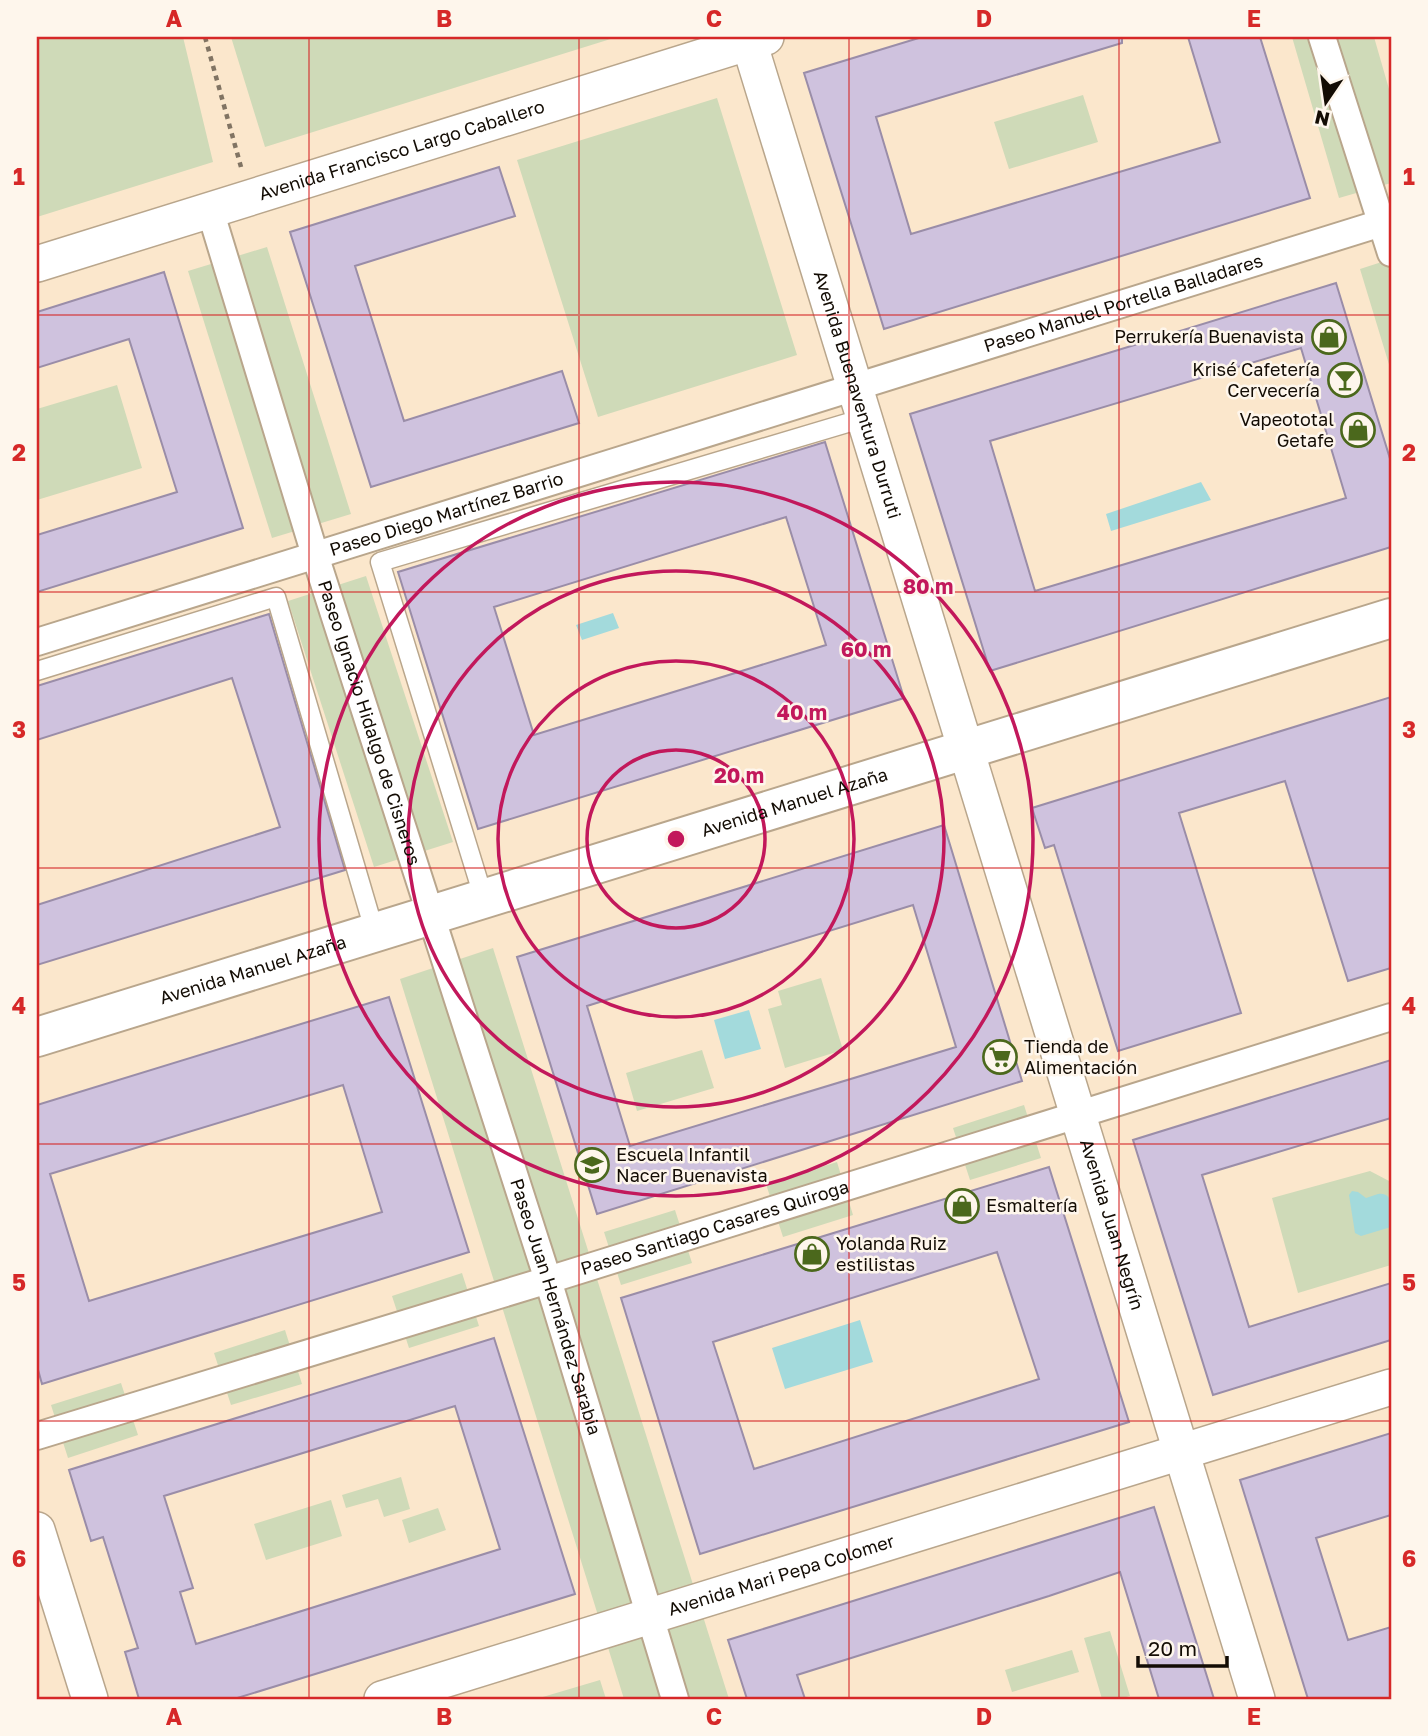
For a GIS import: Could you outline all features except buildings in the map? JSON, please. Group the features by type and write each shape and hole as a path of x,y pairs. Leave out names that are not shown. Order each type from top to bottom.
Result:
{"street":[{"path":"1322,37 1386,221 1391,253"},
{"name":"Avenida Francisco Largo Caballero","path":"37,264 757,39"},
{"name":"Avenida Buenaventura Durruti","path":"757,39 859,402 966,750"},
{"name":"Paseo Ignacio Hidalgo de Cisneros","path":"211,210 315,555 431,915"},
{"name":"Paseo Manuel Portella Balladares","path":"859,402 1386,221"},
{"name":"Paseo Diego Martínez Barrio","path":"37,642 315,555 859,402"},
{"name":"Avenida Manuel Azaña","path":"37,1037 1391,618"},
{"name":"Avenida Juan Negrín","path":"966,750 1257,1699"},
{"name":"Paseo Juan Hernández Sarabia","path":"431,915 548,1280 675,1699"},
{"name":"Paseo Santiago Casares Quiroga","path":"37,1436 1391,1017"},
{"name":"Avenida Mari Pepa Colomer","path":"382,1699 1391,1387"},
{"path":"37,1530 90,1699"}],"lane":[{"path":"484,899 380,562 859,402"},
{"path":"37,671 276,597 374,933"}],"path":[{"path":"205,37 249,198"}],"green space":[{"path":"37,37 183,37 213,162 37,217"},
{"path":"231,37 617,37 265,147"},
{"path":"1292,37 1374,37 1391,96 1391,183 1339,198"},
{"path":"1083,95 1098,142 1009,169 994,122"},
{"path":"717,98 797,355 598,417 517,160"},
{"path":"267,247 351,514 272,538 188,271"},
{"path":"1391,259 1391,371 1360,269"},
{"path":"117,385 142,468 37,500 37,409"},
{"path":"366,576 453,842 374,867 288,601"},
{"path":"493,948 729,1699 624,1699 400,979"},
{"path":"821,978 843,1050 785,1068 768,1009 782,1005 778,991"},
{"path":"702,1050 714,1088 637,1111 626,1073"},
{"path":"1024,1105 1041,1158 970,1180 953,1128"},
{"path":"837,1162 853,1215 783,1237 766,1184"},
{"path":"1370,1171 1391,1182 1391,1265 1298,1293 1272,1198"},
{"path":"675,1210 692,1263 621,1285 604,1232"},
{"path":"462,1273 479,1326 409,1348 392,1296"},
{"path":"285,1330 302,1384 231,1405 214,1353"},
{"path":"121,1383 138,1435 68,1458 51,1405"},
{"path":"401,1477 410,1509 384,1517 378,1499 346,1508 342,1495"},
{"path":"331,1500 342,1536 266,1560 254,1524"},
{"path":"438,1508 446,1530 409,1543 402,1520"},
{"path":"1110,1631 1130,1696 1119,1699 1102,1699 1084,1638"},
{"path":"1072,1650 1079,1672 1012,1692 1005,1670"},
{"path":"600,1680 606,1699 536,1699"}],"water":[{"path":"1201,482 1211,500 1111,531 1106,514"},
{"path":"613,613 619,628 582,640 576,625"},
{"path":"749,1010 761,1049 725,1059 714,1020"},
{"path":"1352,1191 1366,1198 1378,1194 1388,1196 1391,1205 1391,1227 1361,1236 1355,1233 1349,1195"},
{"path":"860,1320 873,1362 785,1389 772,1348"}],"place":[{"name":"Perrukería Buenavista","path":"1329,337"},
{"name":"Krisé Cafetería Cervecería","path":"1345,380"},
{"name":"Vapeototal Getafe","path":"1358,430"},
{"name":"Tienda de Alimentación","path":"1000,1057"},
{"name":"Escuela Infantil Nacer Buenavista","path":"592,1165"},
{"name":"Esmaltería","path":"962,1206"},
{"name":"Yolanda Ruiz estilistas","path":"812,1254"}]}
